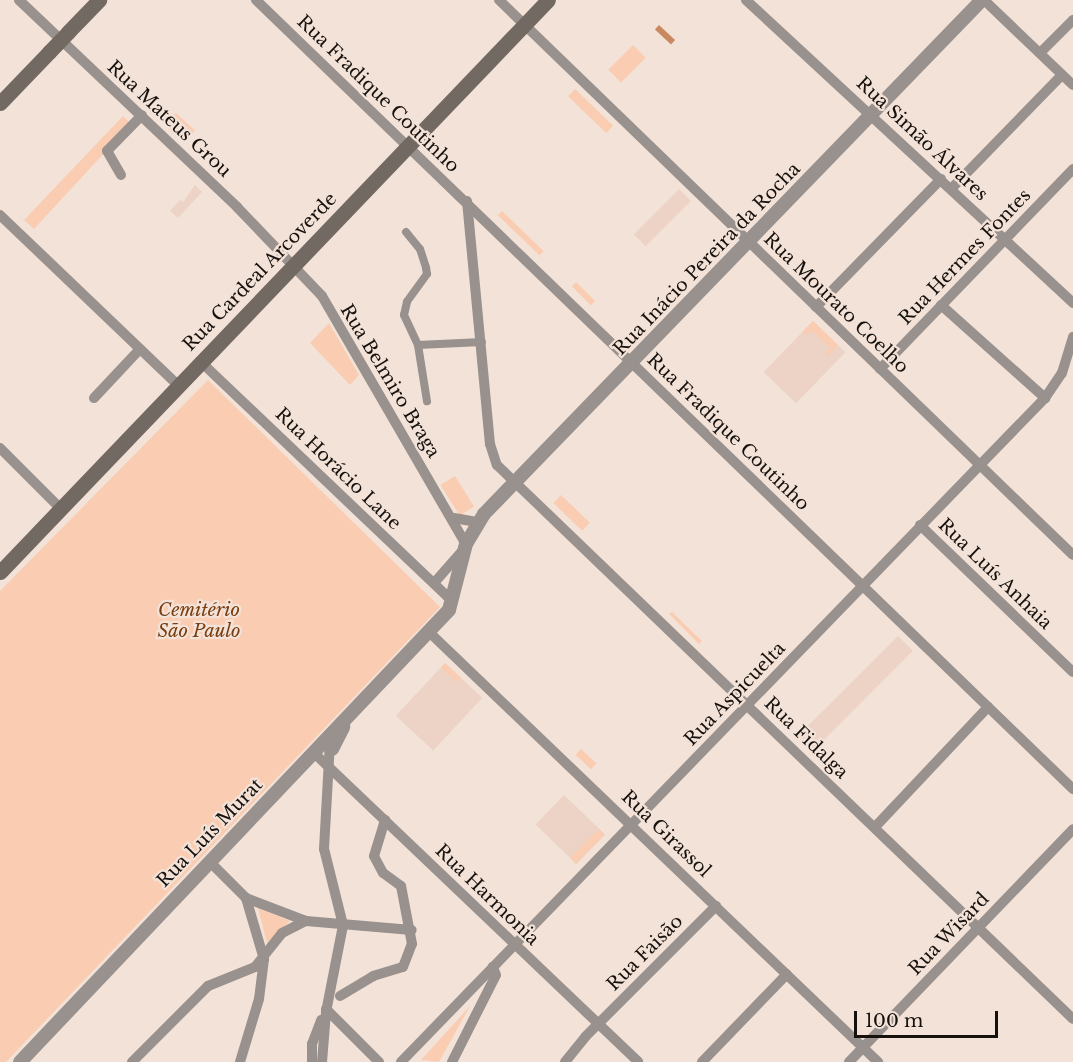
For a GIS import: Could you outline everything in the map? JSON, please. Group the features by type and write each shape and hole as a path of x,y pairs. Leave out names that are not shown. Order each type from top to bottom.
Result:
{"main road":[{"path":"0,103 99,0"},
{"name":"Rua Cardeal Arcoverde","path":"0,572 62,510 177,384 548,0"}],"street":[{"name":"Rua Mateus Grou","path":"19,0 294,263"},
{"name":"Rua Fradique Coutinho","path":"256,0 467,201 1073,789"},
{"name":"Rua Mourato Coelho","path":"499,0 1073,555"},
{"name":"Rua Simão Álvares","path":"746,0 873,114 1073,303"},
{"path":"983,0 1073,86"},
{"name":"Rua Inácio Pereira da Rocha","path":"429,632 452,601 465,546 477,522 983,0"},
{"path":"1040,53 1073,20"},
{"path":"951,189 1062,75"},
{"path":"121,175 107,151 142,116"},
{"name":"Rua Hermes Fontes","path":"880,369 1073,169"},
{"path":"816,307 941,179"},
{"name":"Rua Fidalga","path":"467,201 490,444 497,465 513,484 748,704 1073,1019"},
{"path":"0,215 177,384"},
{"path":"406,232 420,249 427,274 407,302 404,315 418,345 427,401"},
{"name":"Rua Belmiro Braga","path":"294,263 322,296 453,518 465,546"},
{"path":"941,305 1045,398"},
{"name":"Rua Aspicuelta","path":"401,1062 1045,398 1062,373 1073,337"},
{"path":"418,345 482,342"},
{"path":"94,398 140,349"},
{"name":"Rua Horácio Lane","path":"200,361 452,601"},
{"path":"0,448 62,510"},
{"path":"453,518 477,522"},
{"name":"Rua Luís Anhaia","path":"920,525 1073,672"},
{"name":"Rua Inácio Pereira da Rocha","path":"434,583 465,546"},
{"name":"Rua Luís Murat","path":"20,1062 313,752 329,743 352,710 429,632"},
{"name":"Rua Girassol","path":"429,632 878,1062"},
{"path":"874,827 988,707"},
{"path":"322,1062 326,1011 343,925 324,849 326,764 329,743"},
{"name":"Rua Harmonia","path":"313,752 638,1062"},
{"path":"340,996 373,976 403,967 412,944 412,930 399,883 383,873 374,856 385,820"},
{"name":"Rua Wisard","path":"849,1062 1073,829"},
{"path":"209,861 246,898 306,921 412,930"},
{"path":"246,898 264,959"},
{"name":"Rua Faisão","path":"565,1062 598,1024 716,906"},
{"path":"240,1062 259,999 259,969 282,933 306,921"},
{"path":"452,1062 496,975 493,967"},
{"path":"132,1062 208,986 259,969"},
{"path":"702,1062 787,974"},
{"path":"312,1062 315,1035 326,1011"},
{"path":"326,1011 379,1062"}],"shaded area":[{"path":"659,25 675,40 671,44 655,29"},
{"path":"195,185 202,192 178,218 170,211 180,200 183,202"},
{"path":"679,189 691,201 646,246 634,234"},
{"path":"813,321 845,352 796,403 764,372"},
{"path":"898,636 913,651 812,752 797,737"},
{"path":"445,663 482,698 433,750 396,716"},
{"path":"564,795 605,835 577,864 536,824"}],"green space":[{"path":"633,45 646,58 621,82 608,70"},
{"path":"575,89 613,126 606,133 568,96"},
{"path":"176,113 195,131 184,142 165,125"},
{"path":"123,116 131,124 34,229 24,220"},
{"path":"502,211 544,251 540,256 498,215"},
{"path":"576,282 595,301 591,305 572,286"},
{"path":"813,321 838,345 828,356 825,353 830,348 811,330 807,335 803,331"},
{"path":"329,323 359,375 350,385 310,343"},
{"name":"Cemitério São Paulo","path":"208,380 440,607 6,1062 0,1062 0,591"},
{"path":"719,416 734,433 729,439 713,423"},
{"path":"455,476 474,507 460,516 441,485"},
{"path":"561,495 590,523 582,531 553,503"},
{"path":"672,612 702,641 699,644 669,614"},
{"path":"445,663 461,678 457,682 441,667"},
{"path":"581,749 596,763 591,769 576,755"},
{"path":"599,829 605,835 576,864 570,858"},
{"path":"258,908 290,921 267,943"},
{"path":"470,1006 439,1062 421,1060"}]}
